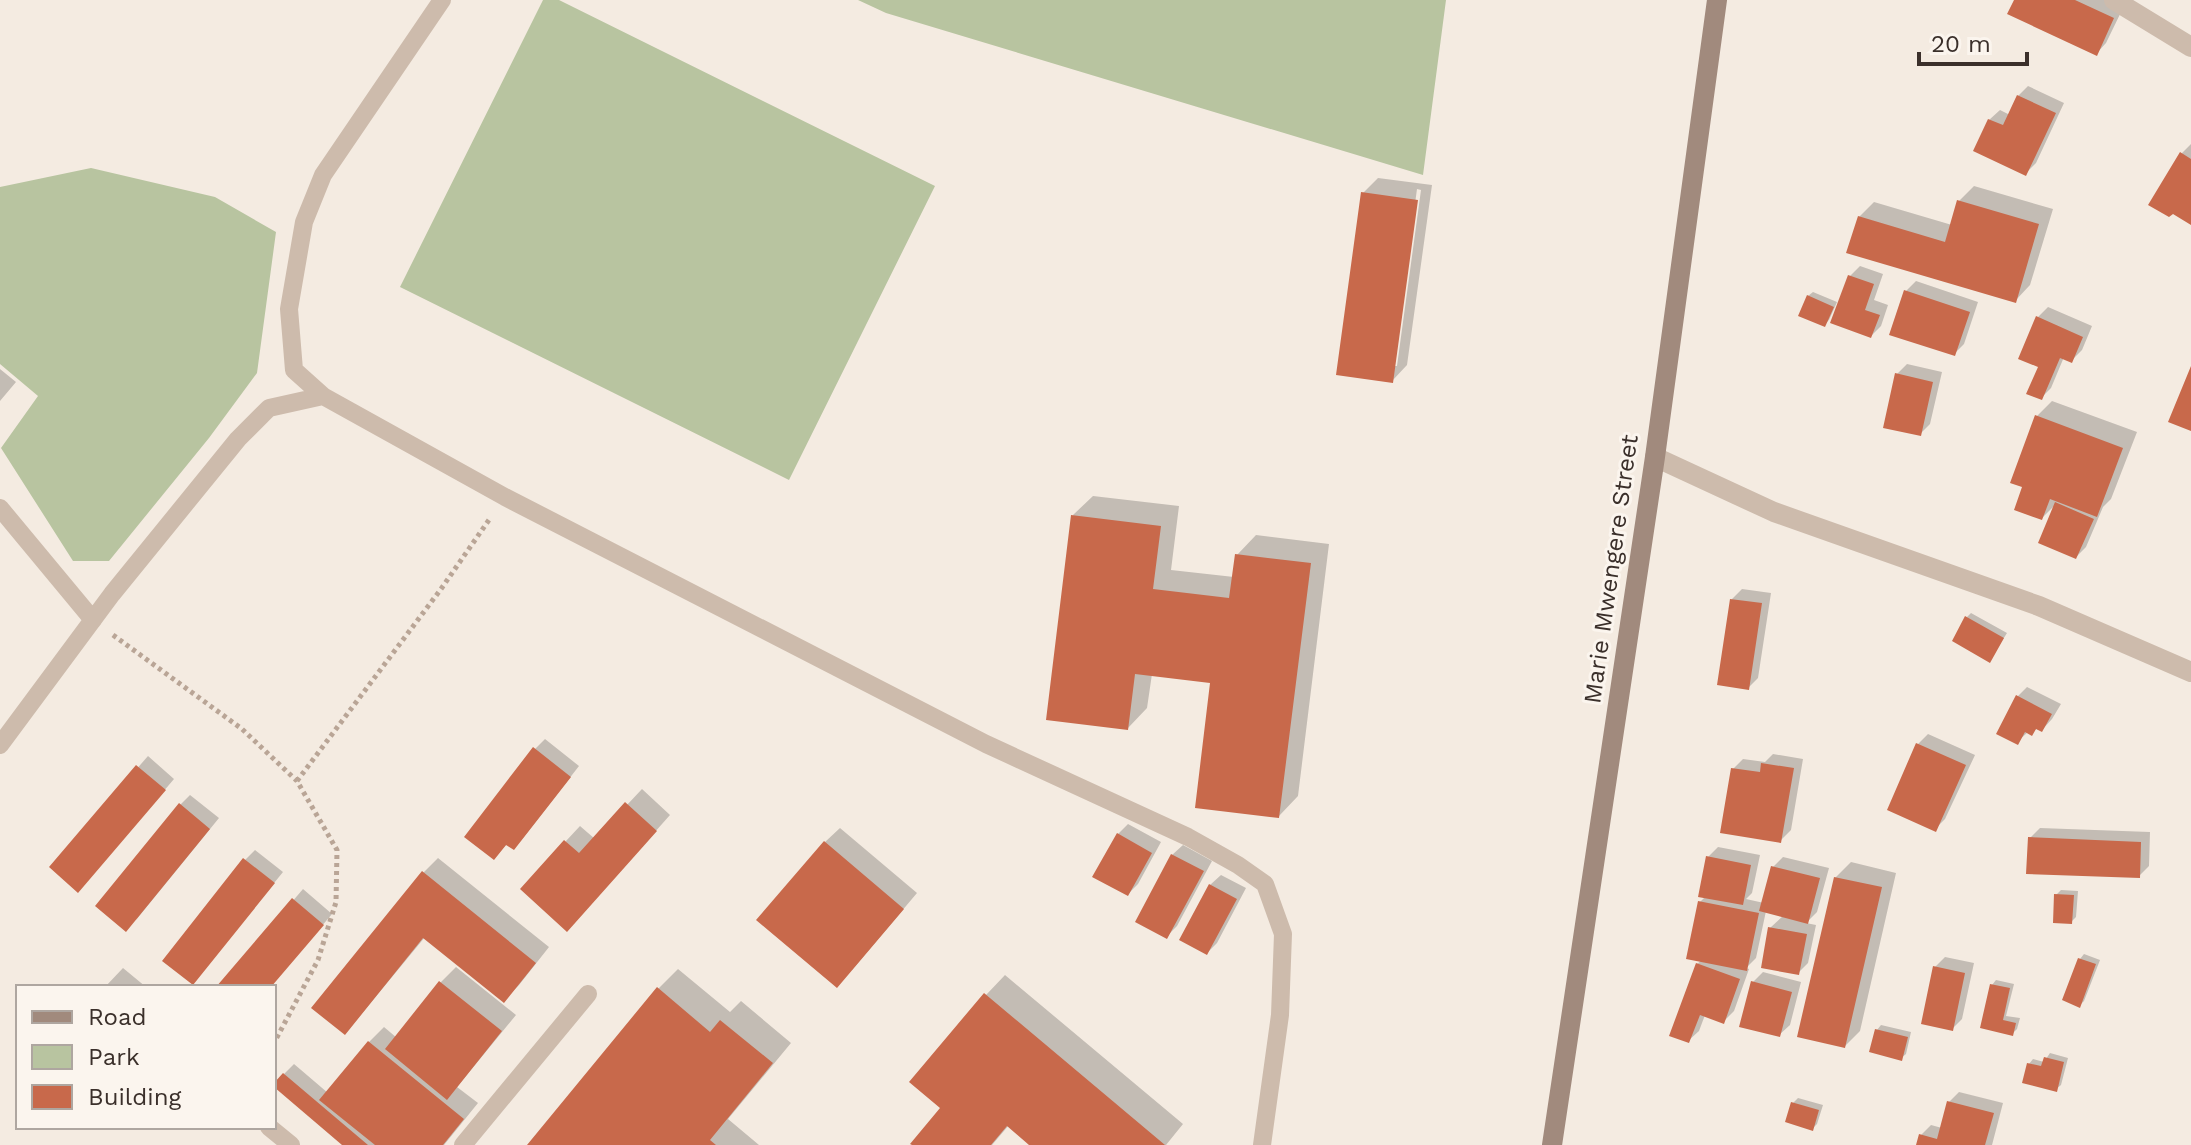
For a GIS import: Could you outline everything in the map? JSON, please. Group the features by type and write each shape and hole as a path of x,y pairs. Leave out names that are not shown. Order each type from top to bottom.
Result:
{"main road":[{"name":"Marie Mwengere Street","path":"1552,1145 1655,457 1717,0"}],"street":[{"path":"2114,0 2191,47"},
{"path":"1655,457 1774,512 2039,606 2191,672"}],"lane":[{"path":"442,0 323,175 304,222 289,309 294,370 323,396 505,497 986,744 1188,837 1265,884 1283,934 1280,1015 1262,1145"},
{"path":"1,743 93,620 238,439 269,408 323,396"},
{"path":"0,508 93,620"},
{"path":"463,1145 588,994"},
{"path":"271,1129 291,1145"}],"path":[{"path":"297,781 441,589 505,497"},
{"path":"93,620 242,729 297,781 337,850 336,902 318,960 276,1039"}],"green space":[{"path":"543,0 559,0 935,186 789,480 400,287"},
{"path":"858,0 1446,0 1423,175 886,13"},
{"path":"91,168 215,197 276,232 257,373 209,438 109,561 73,561 1,448 38,396 0,364 0,187"}],"building":[{"path":"2014,0 2075,0 2114,18 2097,56 2007,14"},
{"path":"2017,95 2056,113 2026,176 1973,151 1988,119 2003,125"},
{"path":"2180,152 2191,159 2191,225 2148,205"},
{"path":"1361,192 1418,200 1393,383 1336,375"},
{"path":"1957,200 2039,224 2016,303 1846,253 1858,216 1945,242"},
{"path":"1848,275 1874,284 1865,310 1880,315 1871,338 1830,323"},
{"path":"1904,290 1970,312 1955,356 1889,335"},
{"path":"1807,295 1834,307 1825,327 1798,316"},
{"path":"2036,316 2083,337 2072,363 2060,358 2042,400 2026,394 2038,367 2018,359"},
{"path":"2191,366 2191,431 2168,422"},
{"path":"1895,373 1933,382 1921,436 1883,428"},
{"path":"2035,415 2123,448 2097,517 2050,499 2042,520 2014,510 2022,487 2010,483"},
{"path":"2055,502 2094,519 2076,559 2038,543"},
{"path":"1071,515 1161,526 1153,589 1229,598 1235,554 1311,563 1279,818 1195,808 1210,683 1135,674 1128,730 1046,720"},
{"path":"1730,599 1762,603 1749,690 1717,685"},
{"path":"1965,616 2004,638 1990,663 1952,641"},
{"path":"2016,695 2052,714 2042,732 2036,729 2032,736 2025,732 2018,745 1996,734"},
{"path":"1916,743 1966,765 1936,832 1887,810"},
{"path":"533,747 571,777 514,850 506,845 494,860 464,837"},
{"path":"1761,763 1794,768 1781,843 1720,833 1731,768 1760,772"},
{"path":"136,765 166,790 78,893 49,867"},
{"path":"625,802 657,831 567,932 520,889 564,840 579,853"},
{"path":"179,803 210,829 126,932 95,906"},
{"path":"1117,833 1152,853 1128,896 1092,877"},
{"path":"2028,837 2141,842 2140,878 2026,874"},
{"path":"824,841 904,909 837,988 756,920"},
{"path":"1171,854 1204,871 1167,939 1135,922"},
{"path":"1706,856 1751,865 1743,905 1698,897"},
{"path":"243,858 275,883 193,985 162,961"},
{"path":"1771,866 1820,878 1808,924 1759,911"},
{"path":"422,871 536,963 504,1003 423,938 345,1035 311,1008"},
{"path":"1834,877 1882,887 1845,1048 1797,1037"},
{"path":"1209,884 1237,899 1207,955 1179,940"},
{"path":"2054,894 2074,895 2072,924 2053,923"},
{"path":"292,898 324,925 273,985 218,985"},
{"path":"1698,901 1759,913 1747,971 1686,959"},
{"path":"1768,927 1807,934 1799,975 1761,968"},
{"path":"2078,958 2096,964 2080,1008 2062,1000"},
{"path":"1696,963 1740,979 1724,1024 1700,1015 1689,1043 1669,1036"},
{"path":"1933,966 1965,973 1953,1031 1921,1024"},
{"path":"439,981 502,1031 447,1100 385,1049"},
{"path":"1751,981 1792,992 1780,1037 1739,1027"},
{"path":"1990,984 2010,988 2003,1020 2016,1023 2013,1036 1980,1028"},
{"path":"657,987 710,1032 720,1020 773,1063 710,1140 716,1145 527,1145"},
{"path":"984,993 1165,1145 1029,1145 1007,1126 991,1145 910,1144 940,1108 909,1082"},
{"path":"1875,1029 1908,1037 1902,1061 1869,1052"},
{"path":"368,1041 464,1119 443,1145 375,1145 319,1100"},
{"path":"2044,1057 2064,1062 2057,1092 2022,1083 2027,1063 2041,1066"},
{"path":"283,1073 368,1145 342,1145 276,1089 276,1081"},
{"path":"1947,1101 1994,1113 1985,1145 1916,1145 1919,1134 1937,1139"},
{"path":"1791,1102 1819,1110 1813,1131 1785,1122"}]}
